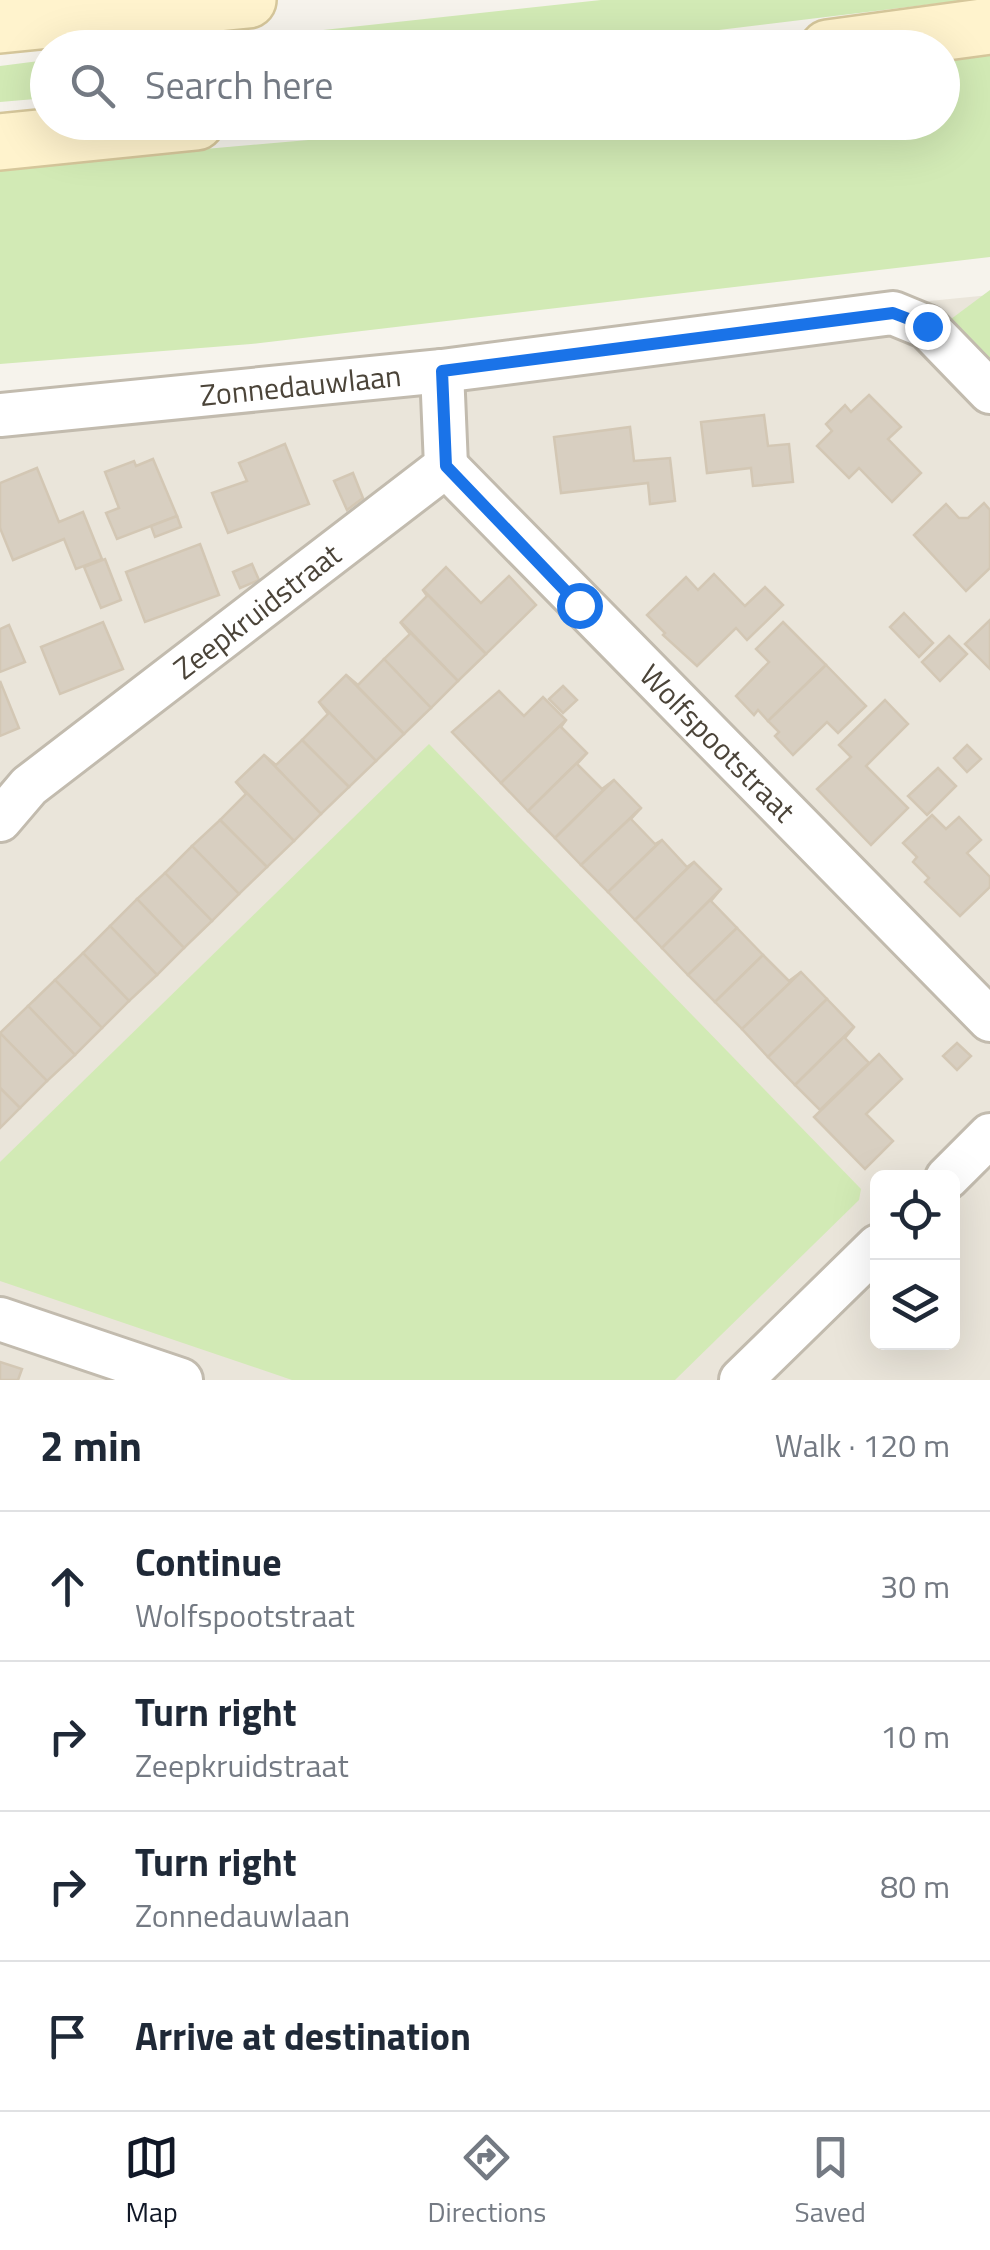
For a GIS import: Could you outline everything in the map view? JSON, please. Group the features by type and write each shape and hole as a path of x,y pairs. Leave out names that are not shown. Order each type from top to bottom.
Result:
{"main road":[{"path":"0,25 248,0"},
{"path":"960,30 990,26"},
{"path":"0,142 30,139"}],"street":[{"name":"Zonnedauwlaan","path":"0,415 442,371 893,313 927,326 990,392"},
{"path":"442,371 446,466"},
{"name":"Zeepkruidstraat","path":"0,820 29,786 446,466"},
{"name":"Wolfspootstraat","path":"446,466 990,1020"},
{"path":"955,1170 990,1135"},
{"path":"741,1380 870,1254"},
{"path":"0,1319 100,1368 181,1380"}],"shaded area":[{"path":"990,295 990,1380 0,1380 0,393"}],"green space":[{"path":"601,0 966,0 720,30 323,30"},
{"path":"990,54 990,257 251,344 0,364 0,167 308,140 960,140 960,58"},
{"path":"30,62 30,99 0,102 0,66"},
{"path":"990,290 990,373 943,325"},
{"path":"429,744 861,1189 859,1200 675,1380 292,1380 0,1281 0,1162"}],"building":[{"path":"869,395 901,427 888,439 921,473 892,502 859,468 849,478 817,446 832,431 826,424 845,405 851,412"},
{"path":"764,415 768,446 789,444 793,482 753,486 751,468 707,473 701,422"},
{"path":"630,427 634,461 670,458 675,501 650,504 648,483 561,493 554,437"},
{"path":"285,444 309,504 228,533 212,493 247,481 239,463"},
{"path":"153,459 177,516 117,539 106,513 119,508 105,472 134,461 136,466"},
{"path":"37,468 59,522 83,512 102,559 76,569 64,539 13,560 0,528 0,483"},
{"path":"353,473 363,498 347,510 334,481"},
{"path":"984,503 990,510 990,568 966,591 914,535 946,504 959,518 968,518"},
{"path":"177,516 181,527 155,537 151,526"},
{"path":"200,544 219,595 145,622 126,572"},
{"path":"105,559 121,600 101,608 84,567"},
{"path":"252,564 259,580 240,588 233,572"},
{"path":"446,567 481,603 509,576 536,605 486,654 423,590"},
{"path":"714,574 745,606 765,587 783,605 747,640 736,628 697,666 647,615 686,577 698,590"},
{"path":"423,590 486,654 458,681 401,622 427,596"},
{"path":"904,613 933,643 919,657 890,627"},
{"path":"990,620 990,669 965,644"},
{"path":"103,622 123,669 60,694 41,647"},
{"path":"400,622 458,681 431,708 384,659 410,634"},
{"path":"783,622 826,665 768,721 758,710 754,715 736,696 769,662 756,649"},
{"path":"9,625 25,662 0,672 0,629"},
{"path":"949,636 967,654 940,681 922,662"},
{"path":"384,659 431,708 404,734 346,675 358,685"},
{"path":"826,665 866,706 838,733 827,722 793,755 775,736 779,732 768,721"},
{"path":"346,675 404,734 376,761 319,702"},
{"path":"0,681 19,728 0,736"},
{"path":"563,686 577,700 563,713 549,699"},
{"path":"499,691 524,716 543,697 566,720 501,783 452,732"},
{"path":"885,700 908,724 866,766 908,808 871,845 817,789 851,757 839,745"},
{"path":"319,702 376,761 349,787 302,740 328,714"},
{"path":"566,720 561,727 587,753 528,811 501,783"},
{"path":"302,740 349,787 321,814 264,755 276,765"},
{"path":"967,745 981,759 967,772 954,758"},
{"path":"587,753 577,764 602,789 614,780 555,838 528,811"},
{"path":"264,755 321,814 294,841 236,782"},
{"path":"938,768 956,786 927,815 908,796"},
{"path":"614,780 641,808 581,865 555,838"},
{"path":"236,782 294,841 267,867 220,820 246,794"},
{"path":"641,808 631,819 655,844 662,840 608,892 581,865"},
{"path":"932,815 946,829 959,817 981,840 967,853 990,877 990,887 960,916 925,882 929,878 913,862 917,857 903,843"},
{"path":"220,820 267,867 239,894 192,846"},
{"path":"662,840 687,867 694,862 635,920 608,892"},
{"path":"192,846 239,894 212,921 165,873"},
{"path":"694,862 721,889 662,948 635,920"},
{"path":"165,873 212,921 184,948 137,899"},
{"path":"721,889 711,901 737,928 688,975 662,948"},
{"path":"137,899 184,948 157,975 110,926"},
{"path":"110,926 157,975 129,1001 83,953"},
{"path":"737,928 763,955 715,1002 688,975"},
{"path":"83,953 129,1001 102,1028 55,980"},
{"path":"763,955 789,981 801,972 742,1029 715,1002"},
{"path":"801,972 827,999 768,1057 742,1029"},
{"path":"55,980 102,1028 75,1055 28,1006"},
{"path":"827,999 854,1027 795,1085 768,1057"},
{"path":"28,1006 75,1055 47,1081 0,1033"},
{"path":"854,1027 845,1038 869,1063 820,1110 795,1085"},
{"path":"0,1033 47,1081 20,1108 0,1088"},
{"path":"957,1043 971,1056 957,1070 943,1056"},
{"path":"879,1054 902,1079 866,1114 893,1141 865,1169 814,1117"},
{"path":"0,1088 20,1108 0,1128"},
{"path":"0,1362 22,1369 18,1380 0,1380"}],"route":[{"path":"579,605 446,466 442,371 893,313 927,326"}]}
